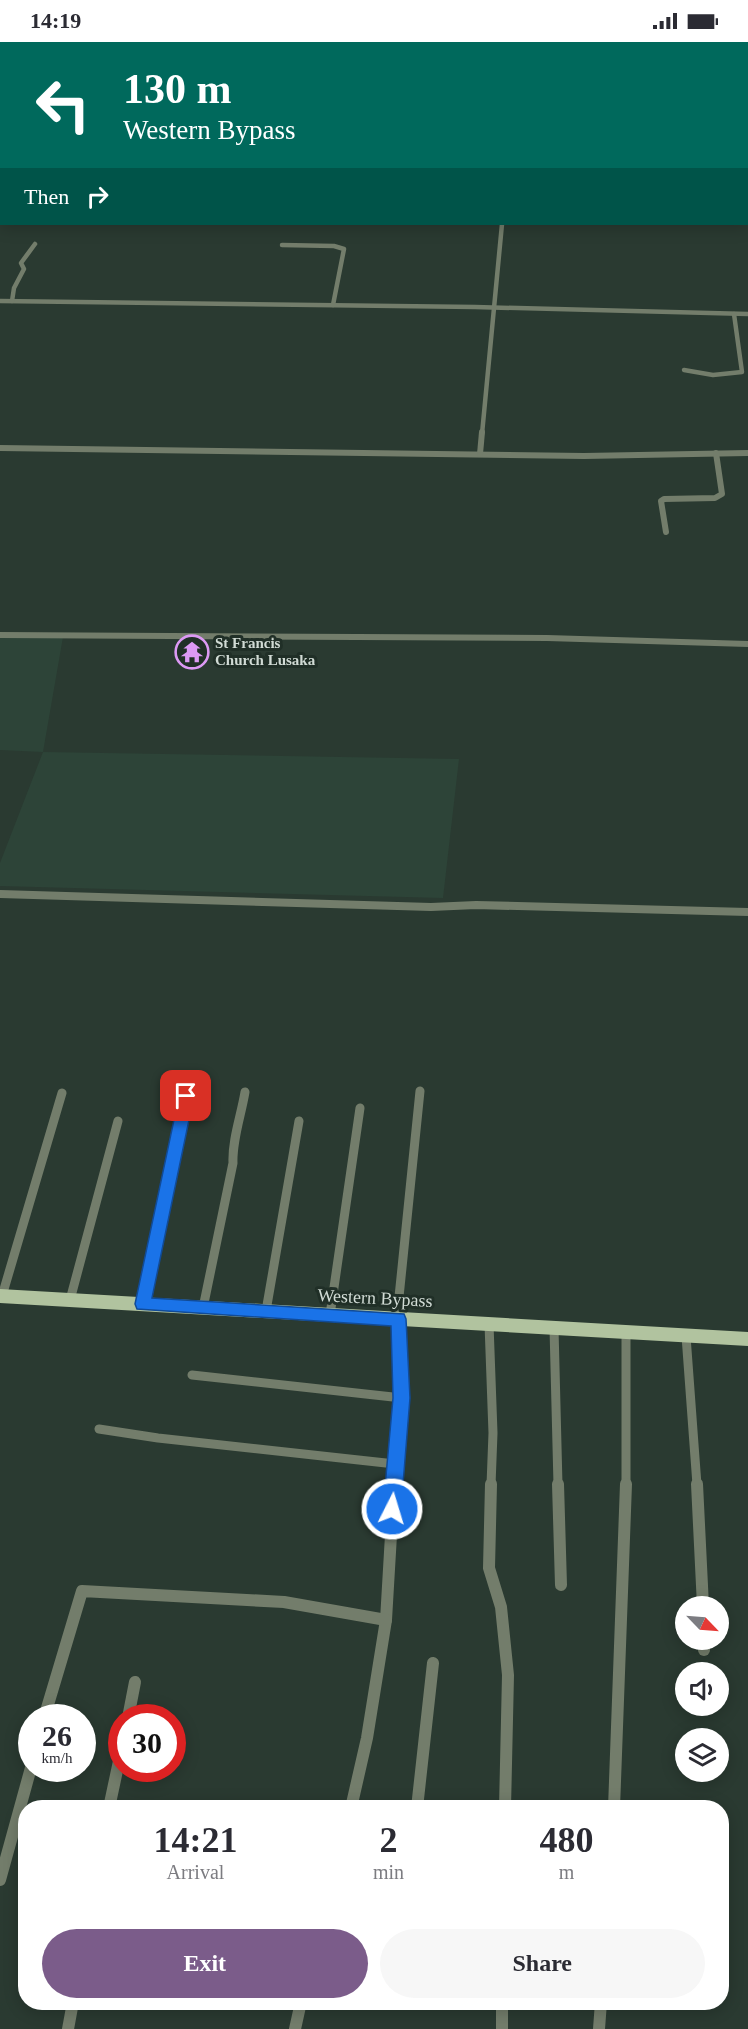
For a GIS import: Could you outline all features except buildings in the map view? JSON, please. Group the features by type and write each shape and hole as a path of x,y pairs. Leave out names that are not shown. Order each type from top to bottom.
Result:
{"main road":[{"name":"Western Bypass","path":"1,1296 748,1339"}],"street":[{"path":"480,454 502,225"},
{"path":"12,301 14,288 24,269 21,263 35,244"},
{"path":"282,245 334,246 344,249 333,305"},
{"path":"0,301 748,314"},
{"path":"684,370 694,374 734,375 742,372 734,314"},
{"path":"1,450 584,456 748,453"},
{"path":"666,532 661,501 671,498 715,498 722,494 716,453"},
{"path":"0,635 547,638 748,644"},
{"path":"0,894 431,907 476,905 748,912"},
{"path":"353,1800 373,1712 386,1620 402,1398 398,1319 420,1091"},
{"path":"203,1308 233,1163 232,1145 237,1134 245,1092"},
{"path":"1,1296 62,1093"},
{"path":"143,1304 186,1096"},
{"path":"330,1315 360,1108"},
{"path":"70,1300 118,1121"},
{"path":"266,1311 300,1121"},
{"path":"489,1324 493,1433 489,1568 501,1607 506,1644 508,1675 505,1800"},
{"path":"554,1328 561,1586"},
{"path":"615,1800 626,1491 626,1333"},
{"path":"686,1336 701,1541 703,1596"},
{"path":"192,1375 402,1398"},
{"path":"99,1429 158,1438 396,1464"},
{"path":"48,1704 82,1591 265,1600 386,1620"},
{"path":"418,1800 433,1662"},
{"path":"131,1704 135,1682"},
{"path":"22,1800 27,1782"},
{"path":"111,1800 115,1782"},
{"path":"0,1881 18,1815"},
{"path":"68,2029 72,2010"},
{"path":"295,2029 299,2010"},
{"path":"502,2010 502,2029"},
{"path":"599,2029 600,2010"}],"shaded area":[{"path":"0,637 63,637 43,752 0,750"},
{"path":"43,752 459,759 443,898 0,886 0,863"}],"place":[{"name":"St Francis Church Lusaka","path":"192,652"}],"route":[{"path":"186,1096 143,1304 398,1319 402,1398 392,1509"}]}
